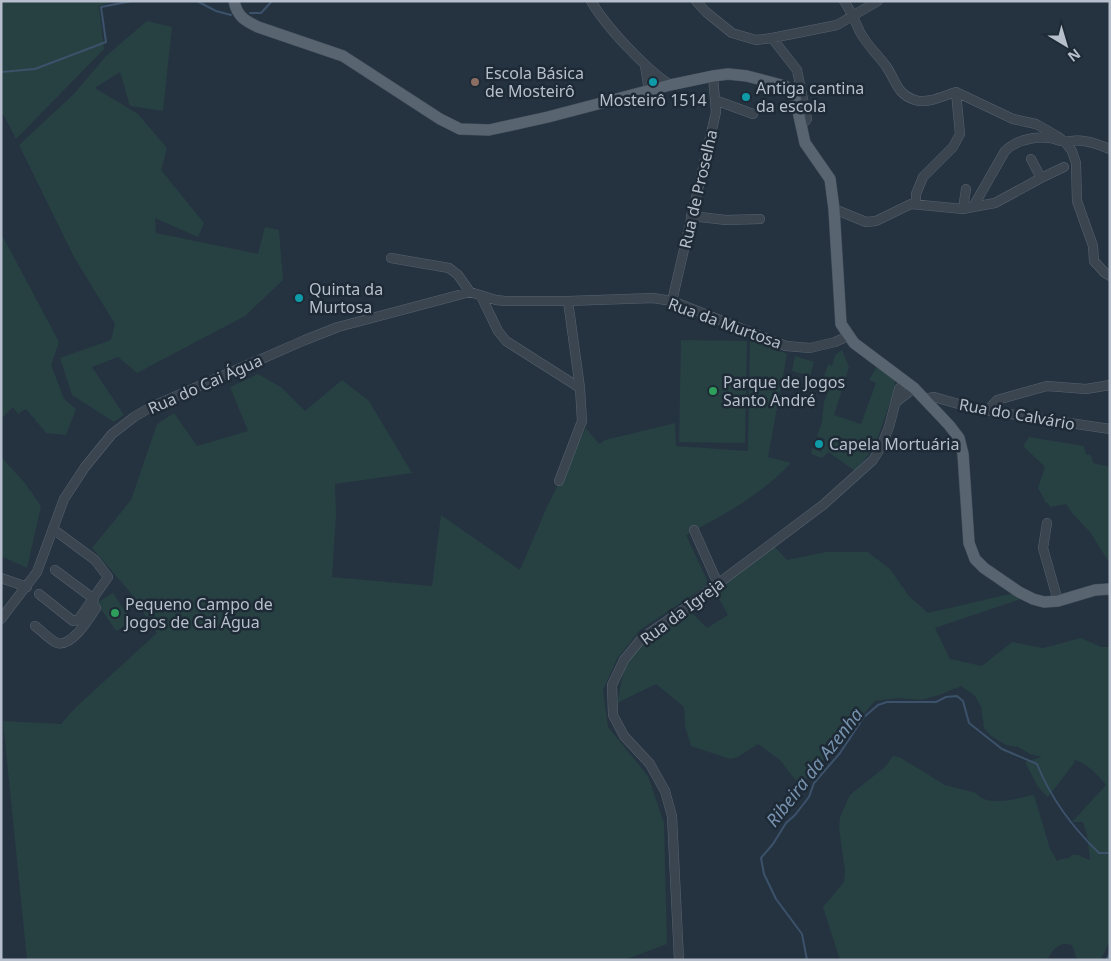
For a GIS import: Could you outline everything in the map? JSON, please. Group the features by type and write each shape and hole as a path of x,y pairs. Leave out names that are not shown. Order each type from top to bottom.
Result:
{"main road":[{"path":"234,1 238,13 246,21 258,27 343,56 440,119 460,128 489,130 670,85 728,74 747,76 785,86 794,93 808,150 830,179 834,209 840,319 848,336 856,345 925,399 952,429 961,444 969,544 975,559 984,568 1033,600 1047,603 1095,590 1110,589"}],"street":[{"path":"591,1 604,19 645,66 670,85"},
{"path":"696,1 706,12 732,33 756,40 837,25 878,1"},
{"path":"844,1 853,15 860,32 886,67 902,94 916,100 929,100 956,92 1013,119 1036,124 1066,142 1072,151 1076,163 1077,202 1093,246 1094,261 1104,273 1110,276"},
{"path":"772,38 797,70 806,119 801,123"},
{"path":"645,66 649,91"},
{"name":"Rua de Proselha","path":"672,301 716,112 714,76"},
{"path":"916,204 916,194 923,177 953,147 960,134 956,92"},
{"path":"715,100 753,114"},
{"path":"968,208 1004,151 1012,144 1042,137 1055,138 1066,142 1076,140 1098,144 1110,149"},
{"path":"1031,159 1041,178"},
{"path":"834,209 866,222 876,221 911,204 968,208 995,203 1064,167"},
{"path":"966,188 968,208"},
{"path":"691,216 726,220 760,220"},
{"path":"391,258 449,268 458,275 470,292 481,296 498,331 506,342 580,388"},
{"name":"Rua do Cai Água","path":"1,619 39,567 64,499 85,467 112,434 151,406 338,327 470,292"},
{"name":"Rua da Murtosa","path":"481,296 504,301 654,298 672,301 786,346 810,348 835,342 848,336"},
{"path":"559,481 582,421 580,388 568,301"},
{"name":"Rua da Igreja","path":"679,960 672,816 665,791 650,764 624,736 613,715 612,685 624,660 642,638 823,505 873,460 881,447 899,388 909,385"},
{"path":"987,411 996,400 1047,386 1086,388 1110,385"},
{"name":"Rua do Calvário","path":"925,399 934,397 976,409 1110,429"},
{"path":"1047,523 1043,548 1058,601"},
{"path":"39,594 73,621 78,620 108,577 94,560 54,529"},
{"path":"694,530 718,584"},
{"path":"35,626 56,643 65,642 85,625 96,608 93,601 55,570"},
{"path":"1,578 26,587"}],"green space":[{"path":"1,1 114,1 99,6 104,49 16,139 1,110"},
{"path":"147,21 172,27 163,111 130,106 120,72 95,88 138,114 167,148 161,170 204,223 198,237 155,218 156,233 258,254 265,227 279,230 283,280 245,316 137,373 118,357 92,367 124,415 114,422 72,395 60,358 111,340 115,324 74,257 19,145 74,94 106,56"},
{"path":"1,233 59,342 51,365 64,399 76,409 66,435 46,433 26,409 18,414 13,407 1,419"},
{"path":"750,339 787,354 768,457 791,463 755,495 686,535 709,584 640,630 617,659 603,690 608,727 648,776 664,823 667,944 624,960 27,960 3,721 61,724 76,707 157,633 130,592 92,548 131,500 157,424 174,413 197,446 248,431 230,387 258,374 281,387 305,411 342,380 369,401 412,473 335,484 336,516 332,577 432,586 441,515 520,570 547,507 586,428 599,444 605,440 675,423 676,446 748,451"},
{"name":"Parque de Jogos Santo André","path":"681,340 747,341 745,443 679,442"},
{"path":"842,350 849,367 834,415 861,424 876,383 869,380 877,366 893,378 896,386 874,448 855,471 828,452 822,458 811,454 812,448 821,452 825,439 817,436 822,422 824,402 831,383 823,380 828,364 832,366 835,355"},
{"path":"795,356 814,362 810,376 792,371"},
{"path":"1029,437 1084,446 1086,454 1091,455 1093,463 1110,467 1110,564 1090,532 1066,504 1050,507 1046,503 1038,488 1045,467 1023,446"},
{"path":"1,457 25,483 41,506 27,568 1,556"},
{"path":"773,545 787,560 826,552 868,552 890,569 909,596 928,613 1014,593 1021,599 935,628 950,659 982,666 1012,642 1043,648 1081,638 1101,647 1110,647 1110,940 1101,960 1077,960 1072,945 1063,944 1052,952 1047,960 840,960 823,907 844,882 845,871 839,828 840,818 850,795 886,766 893,756 901,758 945,785 976,793 981,798 987,800 1003,801 1034,795 1050,849 1057,861 1069,858 1072,855 1078,855 1090,860 1087,835 1083,822 1072,822 1106,785 1087,766 1073,760 1075,762 1048,797 1038,787 1025,762 1042,757 1030,754 1018,747 1006,745 991,736 984,728 981,707 975,696 961,686 921,700 898,698 875,701 808,778 797,782 780,760 758,744 738,757 730,759 691,746 685,726 684,707 656,684 617,703 625,665 641,644 690,611 707,628 728,615 714,589"},
{"name":"Pequeno Campo de Jogos de Cai Água","path":"113,593 132,622 116,631 97,603"}],"waterway":[{"path":"1,72 35,69 106,42 101,7 132,1"},
{"path":"197,1 216,11 231,15"},
{"path":"250,13 261,13 272,1"},
{"name":"Ribeira da Azenha","path":"807,960 802,934 776,899 764,874 761,858 773,844 786,823 809,797 814,783 840,753 864,717 878,705 887,702 936,702 946,697 957,696 963,701 969,723 1002,749 1037,764 1049,789 1071,823 1099,853 1110,853"},
{"path":"1106,960 1110,954"}],"place":[{"name":"Escola Básica de Mosteirô","path":"475,82"},
{"name":"Mosteirô 1514","path":"653,82"},
{"name":"Antiga cantina da escola","path":"746,97"},
{"name":"Quinta da Murtosa","path":"299,298"},
{"name":"Parque de Jogos Santo André","path":"713,391"},
{"name":"Capela Mortuária","path":"819,444"},
{"name":"Pequeno Campo de Jogos de Cai Água","path":"115,613"}]}
